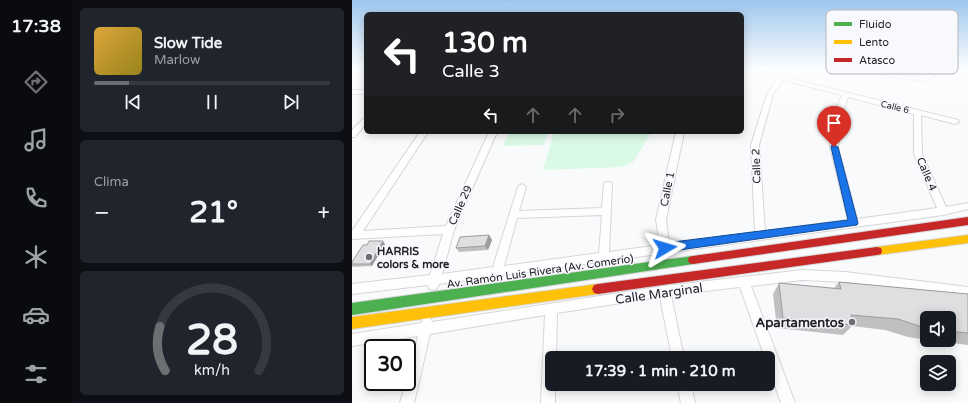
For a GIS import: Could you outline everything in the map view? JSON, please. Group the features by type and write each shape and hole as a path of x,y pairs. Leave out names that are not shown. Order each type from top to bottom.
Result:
{"highway":[{"name":"Av. Ramón Luis Rivera (Av. Comerío)","path":"352,309 431,299 968,221"},
{"path":"352,323 429,314 968,239"}],"street":[{"name":"Calle 2","path":"760,235 755,145 770,94 775,87"},
{"name":"Calle 6","path":"814,87 955,122"},
{"path":"352,92 364,92"},
{"path":"845,95 837,118 834,147 853,223"},
{"name":"Calle 4","path":"917,112 918,154 943,211"},
{"path":"354,132 364,122"},
{"path":"353,234 423,134"},
{"name":"Calle 29","path":"407,403 427,328 433,280 449,230 492,134"},
{"name":"Calle 1","path":"665,248 661,220 680,134"},
{"path":"604,256 608,184"},
{"path":"497,270 522,187"},
{"path":"352,289 433,280 497,270 943,211 968,206"},
{"path":"513,215 606,211"},
{"path":"353,234 449,230"},
{"name":"Calle Marginal","path":"352,340 664,291 802,275 846,277 968,292"},
{"path":"744,282 788,403"},
{"path":"664,291 677,351"},
{"path":"548,403 551,308"},
{"path":"685,391 688,403"}],"green space":[{"path":"508,134 547,134 544,145 503,146"},
{"path":"553,134 651,134 633,162 621,167 543,170"}],"building":[{"path":"489,235 485,246 456,248 460,237"},
{"name":"HARRIS colors & more","path":"369,241 383,241 370,264 352,264 363,245 367,245"},
{"path":"839,282 968,294 968,333 956,332 956,311 920,311 920,326 898,319 851,315 853,325 783,318 779,283 841,289"}],"traffic: fast":[{"path":"352,309 693,260"}],"traffic: slow":[{"path":"877,251 968,239"},
{"path":"352,323 598,289"}],"traffic: jam":[{"path":"693,260 968,221"},
{"path":"598,289 877,251"}],"place":[{"name":"HARRIS colors & more","path":"369,257"},
{"name":"Apartamentos","path":"852,322"}],"route":[{"path":"665,248 853,223 834,147"}]}
